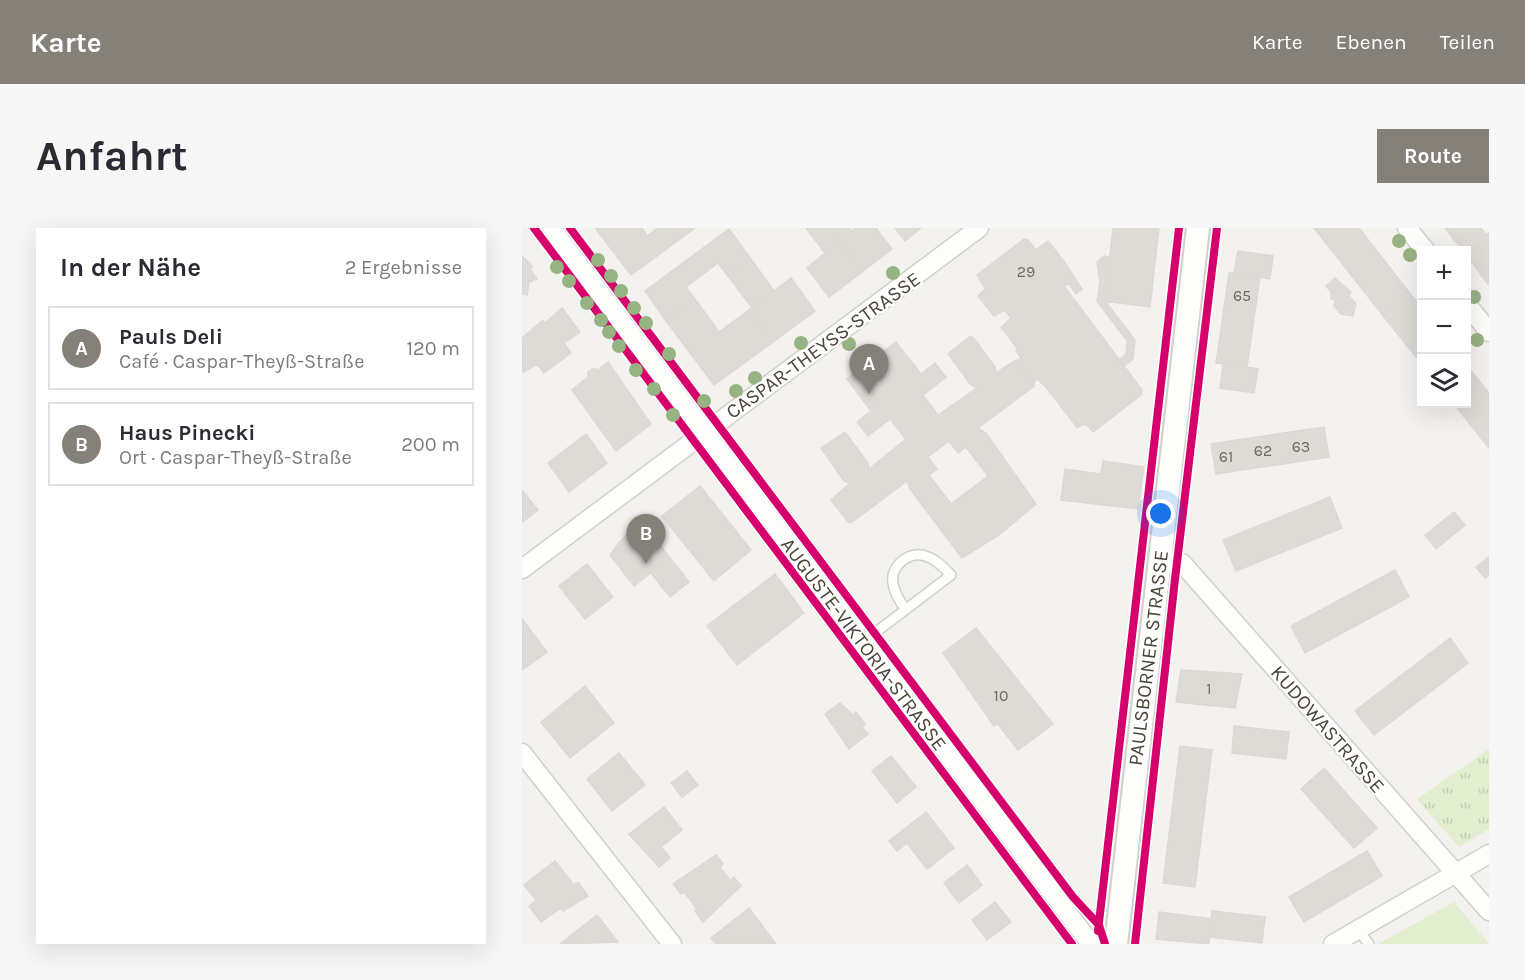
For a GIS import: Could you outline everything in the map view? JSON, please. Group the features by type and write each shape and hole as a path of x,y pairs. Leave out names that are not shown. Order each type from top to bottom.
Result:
{"street":[{"name":"AUGUSTE-VIKTORIA-STRASSE","path":"551,228 1091,944"},
{"name":"CASPAR-THEYSS-STRASSE","path":"522,569 979,228"},
{"name":"PAULSBORNER STRASSE","path":"1116,944 1198,228"},
{"path":"1407,228 1422,246"},
{"path":"1471,308 1489,332"},
{"name":"KUDOWASTRASSE","path":"1160,560 1182,562 1489,911"},
{"path":"522,753 672,944"},
{"path":"1333,944 1489,854"}],"lane":[{"path":"863,642 905,609 936,590 951,575 927,556 910,556 903,560 892,575 896,595 905,609"},
{"path":"1357,929 1369,944"}],"green space":[{"path":"1489,749 1489,829 1459,847 1417,799"},
{"path":"1454,902 1489,944 1378,944"}],"building":[{"path":"642,228 647,236 658,228 695,228 631,275 596,229"},
{"path":"806,228 829,228 862,272 829,297 807,268 825,253"},
{"path":"829,228 848,228 851,231 855,228 876,228 892,249 862,272"},
{"path":"895,228 921,228 905,241"},
{"path":"1113,228 1159,228 1150,307 1105,301"},
{"path":"1314,228 1359,228 1408,291 1381,313"},
{"path":"1445,228 1472,228 1455,241"},
{"path":"1472,228 1481,228 1485,234 1489,233 1489,267 1481,274 1471,261 1471,246 1459,246 1455,241"},
{"path":"729,229 751,259 728,276 718,263 686,287 695,299 666,321 645,291"},
{"path":"1024,239 1028,240 1036,250 1048,241 1063,260 1082,289 1076,294 1068,283 1064,286 1142,390 1141,395 1093,432 1086,424 1077,427 1045,386 1037,379 1034,382 1018,360 1021,358 1016,351 1017,348 1001,327 1011,318 1005,310 994,316 978,296 985,289 977,275"},
{"path":"1238,251 1273,256 1270,279 1234,273"},
{"path":"522,256 533,267 530,269 537,279 529,282 527,295 522,294"},
{"path":"1104,256 1110,257 1105,301 1135,340 1133,359 1124,366 1119,360 1126,354 1127,341 1097,301 1100,282 1097,262"},
{"path":"751,259 774,291 752,308 728,276"},
{"path":"1489,267 1489,283 1488,284 1480,274"},
{"path":"1229,273 1260,277 1247,367 1216,363"},
{"path":"791,278 815,311 773,342 749,310"},
{"path":"1335,278 1351,292 1349,296 1356,304 1353,316 1341,314 1334,306 1335,299 1331,299 1331,292 1326,286"},
{"path":"1408,291 1417,302 1417,356 1416,357 1381,313"},
{"path":"695,299 719,332 749,310 773,342 714,385 666,321"},
{"path":"562,308 580,332 564,343 571,353 544,373 537,364 522,373 522,338"},
{"path":"969,337 973,337 995,367 996,373 1016,360 1034,382 1034,386 978,428 986,433 1036,504 999,535 962,558 910,489 907,481 851,523 848,522 831,500 850,483 844,481 821,448 845,432 868,463 869,469 906,439 890,419 868,436 857,422 871,411 847,379 896,342 921,374 935,363 946,377 923,395 938,415 977,388 971,385 948,354","holes":["949,441 958,453 966,447 988,476 951,504 929,475 937,469 928,457"]},
{"path":"867,344 877,357 867,364 857,351"},
{"path":"608,362 651,424 616,451 572,390 588,377 588,372 593,368 598,370"},
{"path":"1223,364 1258,369 1254,393 1220,388"},
{"path":"1471,371 1476,377 1471,381"},
{"path":"1476,377 1489,393 1489,448 1457,408 1471,408 1471,381"},
{"path":"1324,427 1329,457 1216,474 1211,444"},
{"path":"586,434 607,463 569,492 548,463"},
{"path":"1103,461 1144,467 1138,509 1061,500 1065,469 1101,474"},
{"path":"700,486 751,550 714,581 662,516"},
{"path":"522,490 538,510 522,522"},
{"path":"1330,497 1342,528 1236,571 1223,540"},
{"path":"1454,512 1465,525 1436,549 1425,535"},
{"path":"646,527 689,582 670,597 651,573 634,586 610,555 628,534 638,534"},
{"path":"1489,557 1489,575 1485,578 1476,567"},
{"path":"587,564 613,597 585,619 559,586"},
{"path":"1395,570 1409,597 1305,653 1291,626"},
{"path":"775,574 804,613 737,665 707,626"},
{"path":"522,619 547,652 522,670"},
{"path":"976,628 1053,724 1018,750 997,723 994,726 943,653"},
{"path":"1450,638 1468,663 1374,735 1355,711"},
{"path":"1181,670 1242,674 1235,708 1176,702"},
{"path":"585,686 614,723 570,758 541,722"},
{"path":"840,703 853,715 856,712 865,724 862,727 868,734 849,749 825,714"},
{"path":"1234,726 1289,732 1286,759 1232,753"},
{"path":"1180,746 1212,750 1195,887 1163,883"},
{"path":"619,753 645,785 612,811 587,779"},
{"path":"891,756 916,787 897,803 872,771"},
{"path":"1324,768 1377,828 1354,848 1301,789"},
{"path":"687,771 698,785 682,797 671,783"},
{"path":"664,807 682,830 661,847 670,858 659,867 629,834"},
{"path":"926,812 954,848 927,869 907,843 897,851 889,841"},
{"path":"1367,851 1382,876 1304,922 1289,897"},
{"path":"716,855 723,864 720,867 730,880 734,877 741,886 703,922 695,911 697,909 684,892 681,894 673,884"},
{"path":"555,861 574,885 578,882 588,896 563,911 561,908 541,922 529,906 536,900 524,885"},
{"path":"967,865 982,885 959,903 944,883"},
{"path":"995,902 1011,922 987,940 972,920"},
{"path":"749,908 776,944 716,944 711,938"},
{"path":"1212,911 1265,917 1262,943 1210,937"},
{"path":"1159,912 1212,919 1209,944 1156,939"},
{"path":"597,915 618,942 561,943"}],"cycle path":[{"path":"534,228 1072,944"},
{"path":"570,228 1073,897 1099,925 1105,944"},
{"path":"1098,931 1179,228"},
{"path":"1135,944 1217,228"}],"place":[{"name":"Pauls Deli","path":"869,394"},
{"name":"Haus Pinecki","path":"646,564"}]}
